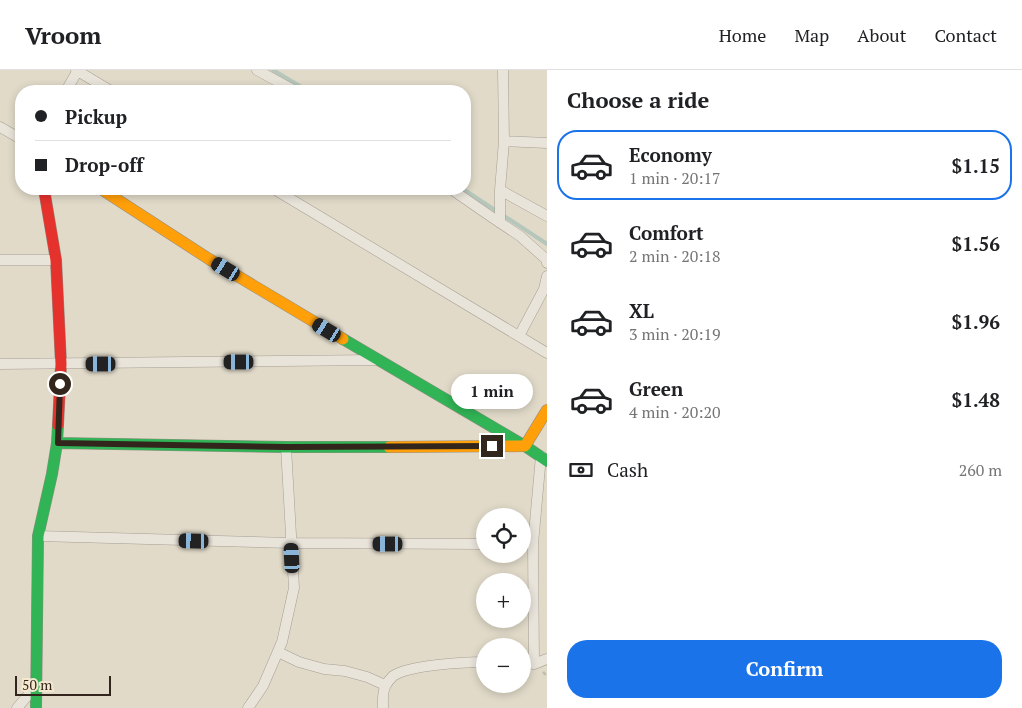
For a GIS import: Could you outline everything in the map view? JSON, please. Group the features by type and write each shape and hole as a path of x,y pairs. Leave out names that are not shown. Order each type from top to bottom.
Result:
{"street":[{"path":"69,85 77,70 101,85"},
{"path":"257,70 284,85"},
{"path":"500,221 500,190 504,141 504,70"},
{"path":"0,127 15,135"},
{"path":"504,141 547,142"},
{"path":"500,190 547,216"},
{"path":"36,708 38,536 58,443 61,364 56,260 45,195"},
{"path":"110,195 209,259 544,458 531,528"},
{"path":"284,195 547,353"},
{"path":"461,195 520,236 547,260 547,263"},
{"path":"0,260 56,260"},
{"path":"519,336 544,289 547,276"},
{"path":"0,364 378,360"},
{"path":"525,446 547,410"},
{"path":"58,443 286,447 525,446"},
{"path":"248,708 263,686 282,642 294,588 286,447"},
{"path":"38,536 291,544 476,544"},
{"path":"529,563 534,664"},
{"path":"278,652 299,662 324,669 345,671 367,677 385,685"},
{"path":"531,664 547,660"},
{"path":"383,708 385,685 393,676 408,670 476,662"},
{"path":"17,708 36,686"}],"waterway":[{"path":"273,70 298,85"},
{"path":"471,194 547,244"}],"traffic: fast":[{"path":"343,339 525,446 547,461"},
{"path":"36,708 38,536 52,474 58,425"},
{"path":"57,443 389,447"}],"traffic: slow":[{"path":"110,195 209,259 343,339"},
{"path":"389,447 525,446 547,410"}],"traffic: jam":[{"path":"45,195 56,260 61,364 58,425"}],"route":[{"path":"60,384 58,443 286,447 492,446"}]}
